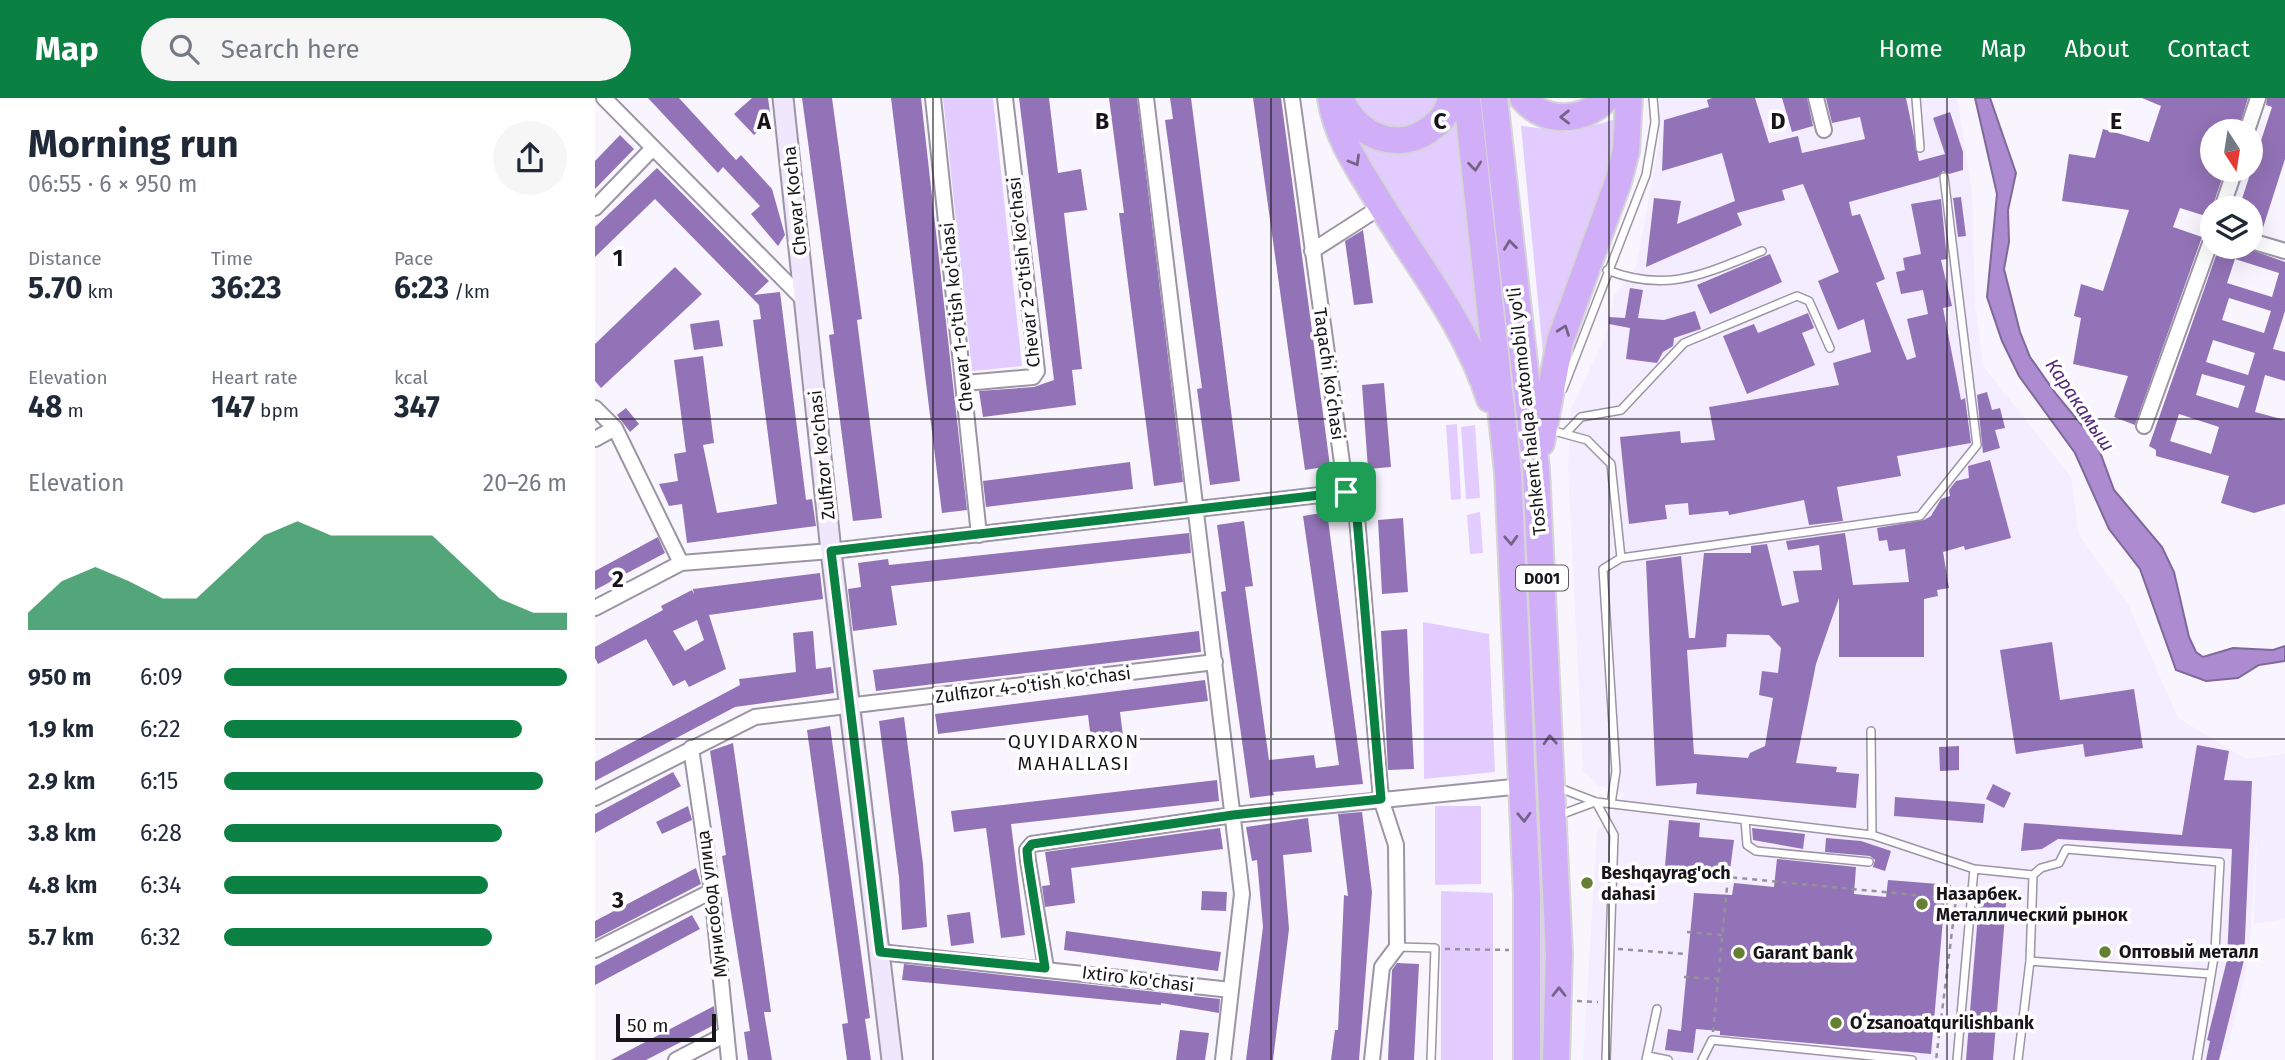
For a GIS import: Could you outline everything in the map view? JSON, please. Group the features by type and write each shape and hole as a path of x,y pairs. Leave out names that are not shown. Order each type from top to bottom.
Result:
{"highway":[{"path":"1331,98 1342,138 1469,345 1490,402 1508,472"},
{"path":"1340,98 1349,116 1365,131 1398,141 1420,136 1438,123 1450,106 1451,98"},
{"name":"Toshkent halqa avtomobil yo'li","path":"1467,98 1508,472 1523,786 1529,1002 1527,1060"},
{"name":"Toshkent halqa avtomobil yo'li","path":"1494,98 1536,469 1559,954 1556,1060"},
{"path":"1523,98 1542,113 1561,118 1582,115 1607,98"},
{"path":"1536,469 1555,429 1560,341 1603,263 1626,151 1641,101"}],"street":[{"path":"604,98 807,303"},
{"name":"Chevar Kocha","path":"783,98 807,303"},
{"name":"Chevar 1-o'tish ko'chasi","path":"933,98 979,536"},
{"name":"Chevar 2-o'tish ko'chasi","path":"965,383 1033,377 1037,371 1005,98"},
{"path":"1146,98 1242,894 1223,1060"},
{"name":"Taqachi koʻchasi","path":"1292,98 1346,492 1357,518 1381,799 1396,845 1397,947 1382,967 1372,1060"},
{"path":"1815,98 1824,130"},
{"path":"2251,119 2258,98"},
{"path":"595,208 653,148"},
{"path":"1312,251 1382,206"},
{"path":"2263,245 2285,251"},
{"path":"2144,426 2204,259"},
{"name":"Zulfizor ko'chasi","path":"807,303 831,551 892,1060"},
{"path":"595,408 615,428 681,563"},
{"path":"595,439 615,428"},
{"path":"595,608 681,563 979,536 1346,492"},
{"name":"Zulfizor 4-o'tish ko'chasi","path":"595,798 755,717 851,708 1215,662"},
{"name":"Мунисобод улица","path":"691,748 712,891 730,1060"},
{"path":"1045,968 1028,861 1027,850 1032,844 1233,815 1523,786"},
{"path":"595,950 712,891"},
{"name":"Ixtiro ko'chasi","path":"880,952 1231,990"},
{"path":"676,1060 726,1034"}],"lane":[{"path":"1916,98 1920,148"},
{"path":"1611,804 1616,771 1603,569 1621,558 1920,516 1977,445 1944,177"},
{"path":"1561,398 1603,263 1627,278 1652,281 1691,279 1762,251"},
{"path":"1555,429 1581,417 1621,410 1683,343 1797,296 1809,301 1830,348"},
{"path":"1555,429 1587,440 1611,464 1621,558"},
{"path":"1871,731 1871,835"},
{"path":"1552,786 1596,802 1871,835 1974,869 2033,875"},
{"path":"1554,817 1596,802"},
{"path":"1596,802 1614,835 1606,1060"},
{"path":"1745,820 1747,845 1756,851 1869,862"},
{"path":"2018,1060 2030,961 2033,875 2041,868 2059,863 2066,849 2220,862 2215,951 2197,1060"},
{"path":"1957,1060 1974,869"},
{"path":"1397,947 1435,948 1431,1060"},
{"path":"2030,961 2211,974"},
{"path":"1657,1009 1647,1058 1668,1060"},
{"path":"1702,1060 1712,1040 1912,1060"}],"path":[{"path":"1712,1040 1728,877 1956,899 1936,1060"},
{"path":"1687,932 1722,935"},
{"path":"1435,948 1510,950"},
{"path":"1611,949 1685,954"},
{"path":"1684,977 1718,979"},
{"path":"1577,1001 1593,1002"}],"shaded area":[{"path":"943,98 993,98 1022,366 972,371"},
{"path":"1348,98 1441,98 1439,107 1415,129 1380,128"},
{"path":"1479,98 1485,98 1523,429 1547,962 1544,1060 1536,1060 1536,827 1524,547"},
{"path":"1659,98 1957,98 1972,192 1975,306 1984,367 2071,477 2079,535 2128,604 2178,718 2246,759 2285,754 2285,919 2254,924 2257,839 2241,837 2256,840 2249,958 2227,1051 2222,1050 2220,1060 1583,1060 1597,831 1625,794 1599,786 1583,771 1568,467 1571,408 1605,338 1614,296 1636,268 1659,144"},
{"path":"1975,98 1990,98 2016,173 2008,210 2009,242 2004,269 2020,332 2030,357 2084,428 2093,433 2114,490 2162,547 2174,572 2189,637 2196,652 2203,657 2233,648 2273,650 2285,646 2285,661 2259,665 2238,678 2206,681 2176,670 2140,569 2109,529 2075,453 2019,376 2002,341 1987,297 1997,194"},
{"path":"1457,118 1483,352 1347,130 1363,141"},
{"path":"1616,119 1613,148 1599,208 1543,353 1521,126 1570,132"},
{"path":"1457,424 1461,499 1451,500 1446,425"},
{"path":"1475,425 1480,498 1466,499 1461,427"},
{"path":"1480,512 1483,553 1470,554 1467,515"},
{"path":"1423,622 1489,634 1495,772 1424,779"},
{"path":"1435,806 1481,806 1481,884 1435,885"},
{"path":"1441,891 1493,893 1493,1060 1441,1060"}],"building":[{"path":"648,98 679,98 736,160 741,155 772,189 785,235 778,246 751,214 760,206 723,167 718,173"},
{"path":"752,98 768,98 771,119 754,135 734,114"},
{"path":"802,98 832,98 862,319 857,320 882,518 853,521 829,335 834,334"},
{"path":"891,98 921,98 967,510 942,513"},
{"path":"1019,98 1049,98 1058,173 1081,169 1087,210 1064,213 1082,369 1072,370 1076,405 983,417 979,391 1034,387 1054,380"},
{"path":"1109,98 1137,98 1183,482 1154,486 1119,213 1124,213"},
{"path":"1170,98 1191,98 1240,481 1210,485 1197,389 1202,388 1165,120 1173,119"},
{"path":"1253,98 1281,98 1330,466 1305,470"},
{"path":"1755,98 1769,143 1798,136 1802,153 1865,139 1860,117 1832,123 1826,98 1906,98 1919,161 1945,154 1933,118 1950,112 1963,152 1963,170 1949,174 1943,171 1938,177 1849,202 1852,216 1860,214 1885,279 1876,283 1907,360 1916,357 1907,319 1928,314 1923,290 1901,294 1896,272 1905,270 1903,258 1921,254 1911,204 1941,199 1947,259 1941,260 1952,306 1943,308 1961,400 1965,398 1971,443 1897,456 1901,476 1837,487 1843,521 1809,525 1804,500 1729,515 1728,511 1689,515 1688,503 1665,505 1667,519 1629,524 1620,437 1680,431 1681,443 1715,440 1709,407 1839,385 1833,363 1871,352 1864,319 1838,330 1818,281 1839,272 1803,184 1782,190 1785,200 1737,213 1742,225 1646,267 1654,198 1681,201 1677,224 1735,201 1722,153 1662,171 1664,120 1709,107 1707,100"},
{"path":"1782,98 1807,98 1813,126 1792,132"},
{"path":"2142,98 2248,98 2242,119 2200,119 2200,182 2221,182 2216,196 2200,196 2200,214 2180,208 2173,227 2200,236 2200,243 2135,425 2114,417 2128,376 2073,364 2081,318 2074,316 2081,284 2103,291 2129,210 2062,201 2069,154 2095,158 2103,129 2149,142 2161,106"},
{"path":"2267,98 2285,98 2285,159 2263,228 2263,196 2243,196 2247,182 2263,182 2263,135 2272,107 2266,105"},
{"path":"620,135 634,149 595,189 595,161"},
{"path":"657,168 769,281 754,295 780,292 806,500 812,499 816,526 687,543 682,504 669,506 659,484 678,481 674,454 686,452 674,360 703,356 714,443 703,445 717,513 777,504 753,320 761,319 759,305 655,199 595,257 595,227"},
{"path":"1961,197 1966,236 1958,237 1953,198"},
{"path":"1363,230 1373,303 1354,305 1345,241"},
{"path":"1770,254 1782,282 1710,314 1697,285"},
{"path":"2263,254 2285,262 2285,311 2273,349 2285,352 2285,381 2265,375 2255,412 2285,420 2285,504 2254,513 2221,503 2229,476 2156,456 2156,450 2149,446 2215,259 2235,259 2263,259","holes":["2235,259 2279,273 2272,297 2227,283","2229,298 2271,311 2264,333 2222,320","2213,340 2255,353 2248,375 2206,362","2202,374 2245,386 2238,408 2196,395","2179,414 2219,427 2211,454 2170,441"]},
{"path":"675,267 702,294 601,388 595,381 595,344"},
{"path":"1630,288 1643,290 1638,318 1664,320 1695,311 1701,329 1674,338 1673,346 1663,352 1657,363 1626,359 1630,328 1609,324 1609,317 1625,318"},
{"path":"1808,313 1814,328 1802,333 1815,365 1747,394 1723,336 1754,324 1758,333"},
{"path":"719,320 723,346 694,350 690,324"},
{"path":"1384,383 1391,467 1368,469 1362,385"},
{"path":"1987,392 1992,410 2000,408 2005,428 1995,430 2000,448 1983,453 1977,395"},
{"path":"626,408 639,424 630,432 617,415"},
{"path":"1990,460 2011,538 1965,550 1964,546 1943,552 1949,588 1937,590 1938,596 1924,599 1924,657 1839,657 1839,598 1816,664 1796,763 1837,767 1836,772 1859,774 1856,808 1696,794 1697,783 1656,786 1646,561 1681,556 1689,638 1695,638 1704,553 1751,553 1751,546 1767,544 1782,606 1799,602 1793,571 1822,570 1819,545 1788,550 1786,541 1845,533 1853,585 1909,582 1905,549 1889,551 1887,540 1879,541 1877,528 1924,520 1931,516 1941,499 1950,496 1949,490 1956,481 1969,478 1968,466","holes":["1727,634 1769,635 1781,648 1778,673 1762,671 1759,695 1773,698 1765,746 1750,753 1748,758 1694,754 1687,650 1726,647"]},
{"path":"1130,462 1133,489 986,507 983,481"},
{"path":"1327,512 1363,784 1273,792 1274,795 1250,798 1221,592 1226,591 1217,525 1244,521 1253,586 1245,587 1269,760 1314,755 1316,768 1339,765 1303,516"},
{"path":"1403,518 1408,592 1382,594 1378,520"},
{"path":"1189,533 1191,553 891,586 897,625 853,631 848,589 861,587 858,563 888,559 889,565"},
{"path":"658,537 665,553 595,590 595,571"},
{"path":"820,573 823,599 709,615 726,669 689,687 685,680 673,686 646,639 598,664 595,647 663,610 661,606 692,590 694,594 693,589","holes":["697,620 704,640 685,651 673,631"]},
{"path":"1407,629 1414,769 1388,770 1381,631"},
{"path":"813,631 816,669 831,667 834,693 735,707 595,781 595,762 740,685 739,679 796,672 793,633"},
{"path":"1199,631 1201,652 876,691 873,670"},
{"path":"2052,642 2060,700 2134,689 2143,748 2085,757 2083,744 2016,754 2000,650"},
{"path":"1205,680 1208,701 1120,712 1124,744 1092,748 1088,715 938,734 935,714"},
{"path":"904,717 923,864 927,927 902,930 899,877 879,721"},
{"path":"830,726 870,1018 865,1019 871,1060 847,1060 842,1024 848,1023 807,730"},
{"path":"733,743 771,1012 764,1012 772,1060 748,1060 744,1032 750,1031 722,856 726,855 710,751"},
{"path":"2197,745 2229,751 2224,780 2252,781 2244,960 2219,1060 2206,1060 2210,1041 2207,1040 2227,960 2232,849 2058,839 2042,849 2021,851 2024,823 2182,835"},
{"path":"1959,746 1959,770 1940,771 1939,747"},
{"path":"673,772 681,786 595,833 595,814"},
{"path":"1217,780 1219,801 1011,824 1025,935 1001,938 986,828 954,832 951,811"},
{"path":"1993,784 2011,793 2004,808 1986,799"},
{"path":"1895,797 1985,804 1983,823 1894,816"},
{"path":"688,806 692,820 662,834 656,822"},
{"path":"1362,812 1372,892 1359,1060 1331,1060 1335,1030 1338,1030 1344,895 1348,896 1338,814"},
{"path":"1308,818 1312,852 1283,855 1289,929 1273,1060 1246,1060 1263,927 1257,860 1252,861 1246,827"},
{"path":"1669,820 1700,823 1699,837 1734,840 1730,870 1696,866 1695,880 1664,877"},
{"path":"1220,828 1223,849 1071,868 1075,903 1045,907 1042,886 1050,885 1045,852"},
{"path":"1752,828 1805,834 1803,849 1753,840"},
{"path":"1826,838 1861,841 1891,851 1885,871 1873,867 1875,860 1870,856 1825,852"},
{"path":"1777,859 1856,867 1854,894 1886,897 1888,880 1951,885 1950,897 1945,897 1931,1054 1720,1035 1720,1031 1696,1029 1693,1053 1665,1050 1668,1029 1681,1031 1694,893 1732,895 1734,883 1774,887"},
{"path":"696,868 701,884 595,939 595,921"},
{"path":"1980,890 2007,892 1993,1060 1966,1060"},
{"path":"1202,891 1227,892 1226,911 1201,910"},
{"path":"970,912 974,943 951,946 947,915"},
{"path":"692,915 700,929 595,985 595,966"},
{"path":"1066,931 1221,952 1218,971 1064,950"},
{"path":"1397,963 1419,964 1414,1060 1388,1060 1392,970"},
{"path":"904,964 1220,999 1219,1013 1161,1003 902,980"},
{"path":"714,1006 716,1024 646,1060 611,1060"},
{"path":"1180,1030 1209,1033 1205,1060 1176,1060"}],"place":[{"name":"Beshqayrag'och dahasi","path":"1587,883"},
{"name":"Назарбек. Металлический рынок","path":"1922,904"},
{"name":"Оптовый металл","path":"2105,952"},
{"name":"Garant bank","path":"1739,953"},
{"name":"Oʻzsanoatqurilishbank","path":"1836,1023"}],"district":[{"name":"QUYIDARXON MAHALLASI","path":"1074,752"}],"route":[{"path":"1346,492 1357,518 1381,799 1233,815 1032,844 1027,850 1028,861 1045,968 880,952 831,551 1346,492"}],"water label":[{"name":"Каракамыш","path":"2080,405"}]}
